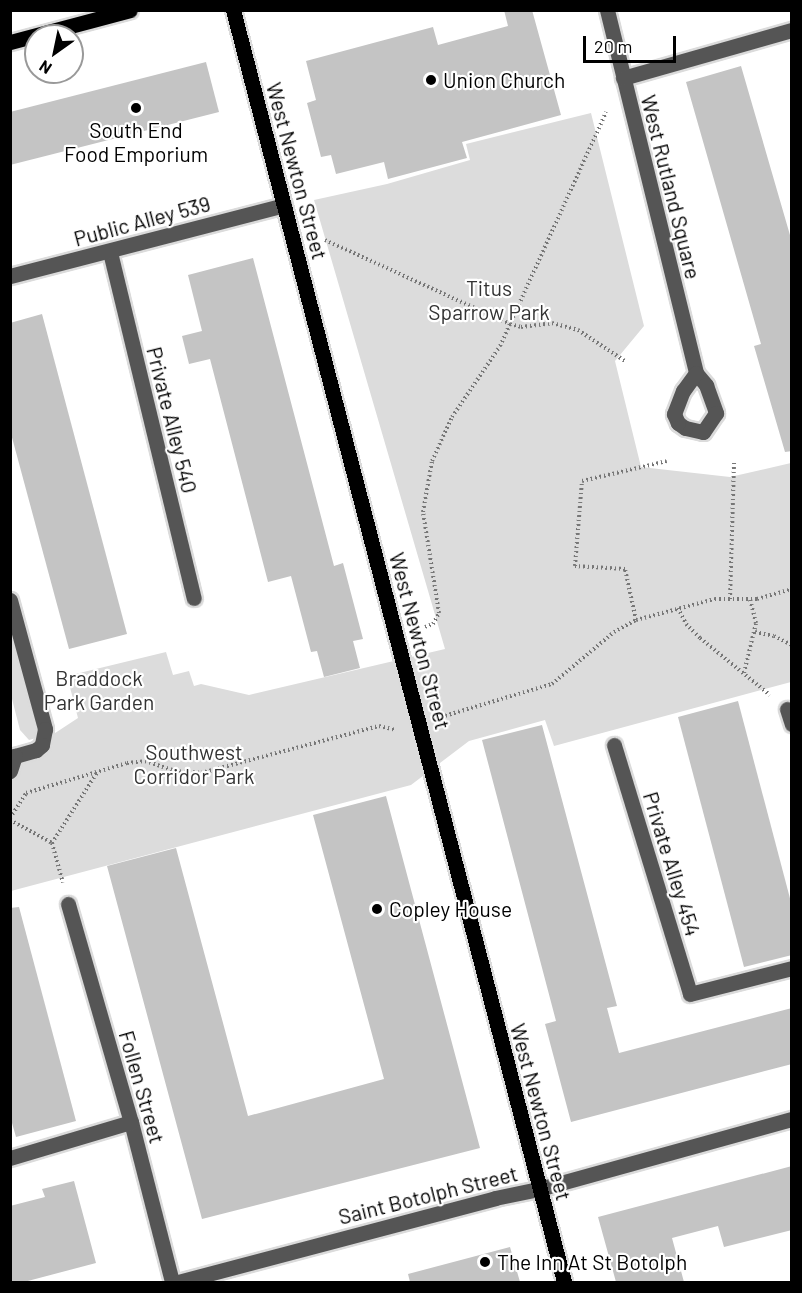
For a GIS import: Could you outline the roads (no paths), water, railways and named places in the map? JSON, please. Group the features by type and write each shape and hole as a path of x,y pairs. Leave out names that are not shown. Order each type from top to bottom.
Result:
{"main road":[{"name":"West Newton Street","path":"234,10 564,1282"},
{"path":"10,42 122,12"}],"street":[{"name":"West Rutland Square","path":"607,10 696,373"},
{"path":"623,78 792,30"},
{"name":"Public Alley 539","path":"10,276 110,252 284,204"},
{"name":"Private Alley 540","path":"110,252 194,598"},
{"path":"10,600 45,729 42,745 36,750 13,753 10,771"},
{"name":"Private Alley 454","path":"614,746 690,994 792,968"},
{"name":"Follen Street","path":"68,904 131,1122 172,1282"},
{"name":"Saint Botolph Street","path":"178,1282 484,1201 539,1189 792,1119"},
{"path":"10,1158 131,1122"}],"place":[{"name":"Union Church","path":"431,80"},
{"name":"South End Food Emporium","path":"136,108"},
{"name":"Copley House","path":"377,909"},
{"name":"The Inn At St Botolph","path":"485,1262"}],"park label":[{"name":"Titus Sparrow Park","path":"489,300"},
{"name":"Braddock Park Garden","path":"99,690"},
{"name":"Southwest Corridor Park","path":"194,764"}]}
